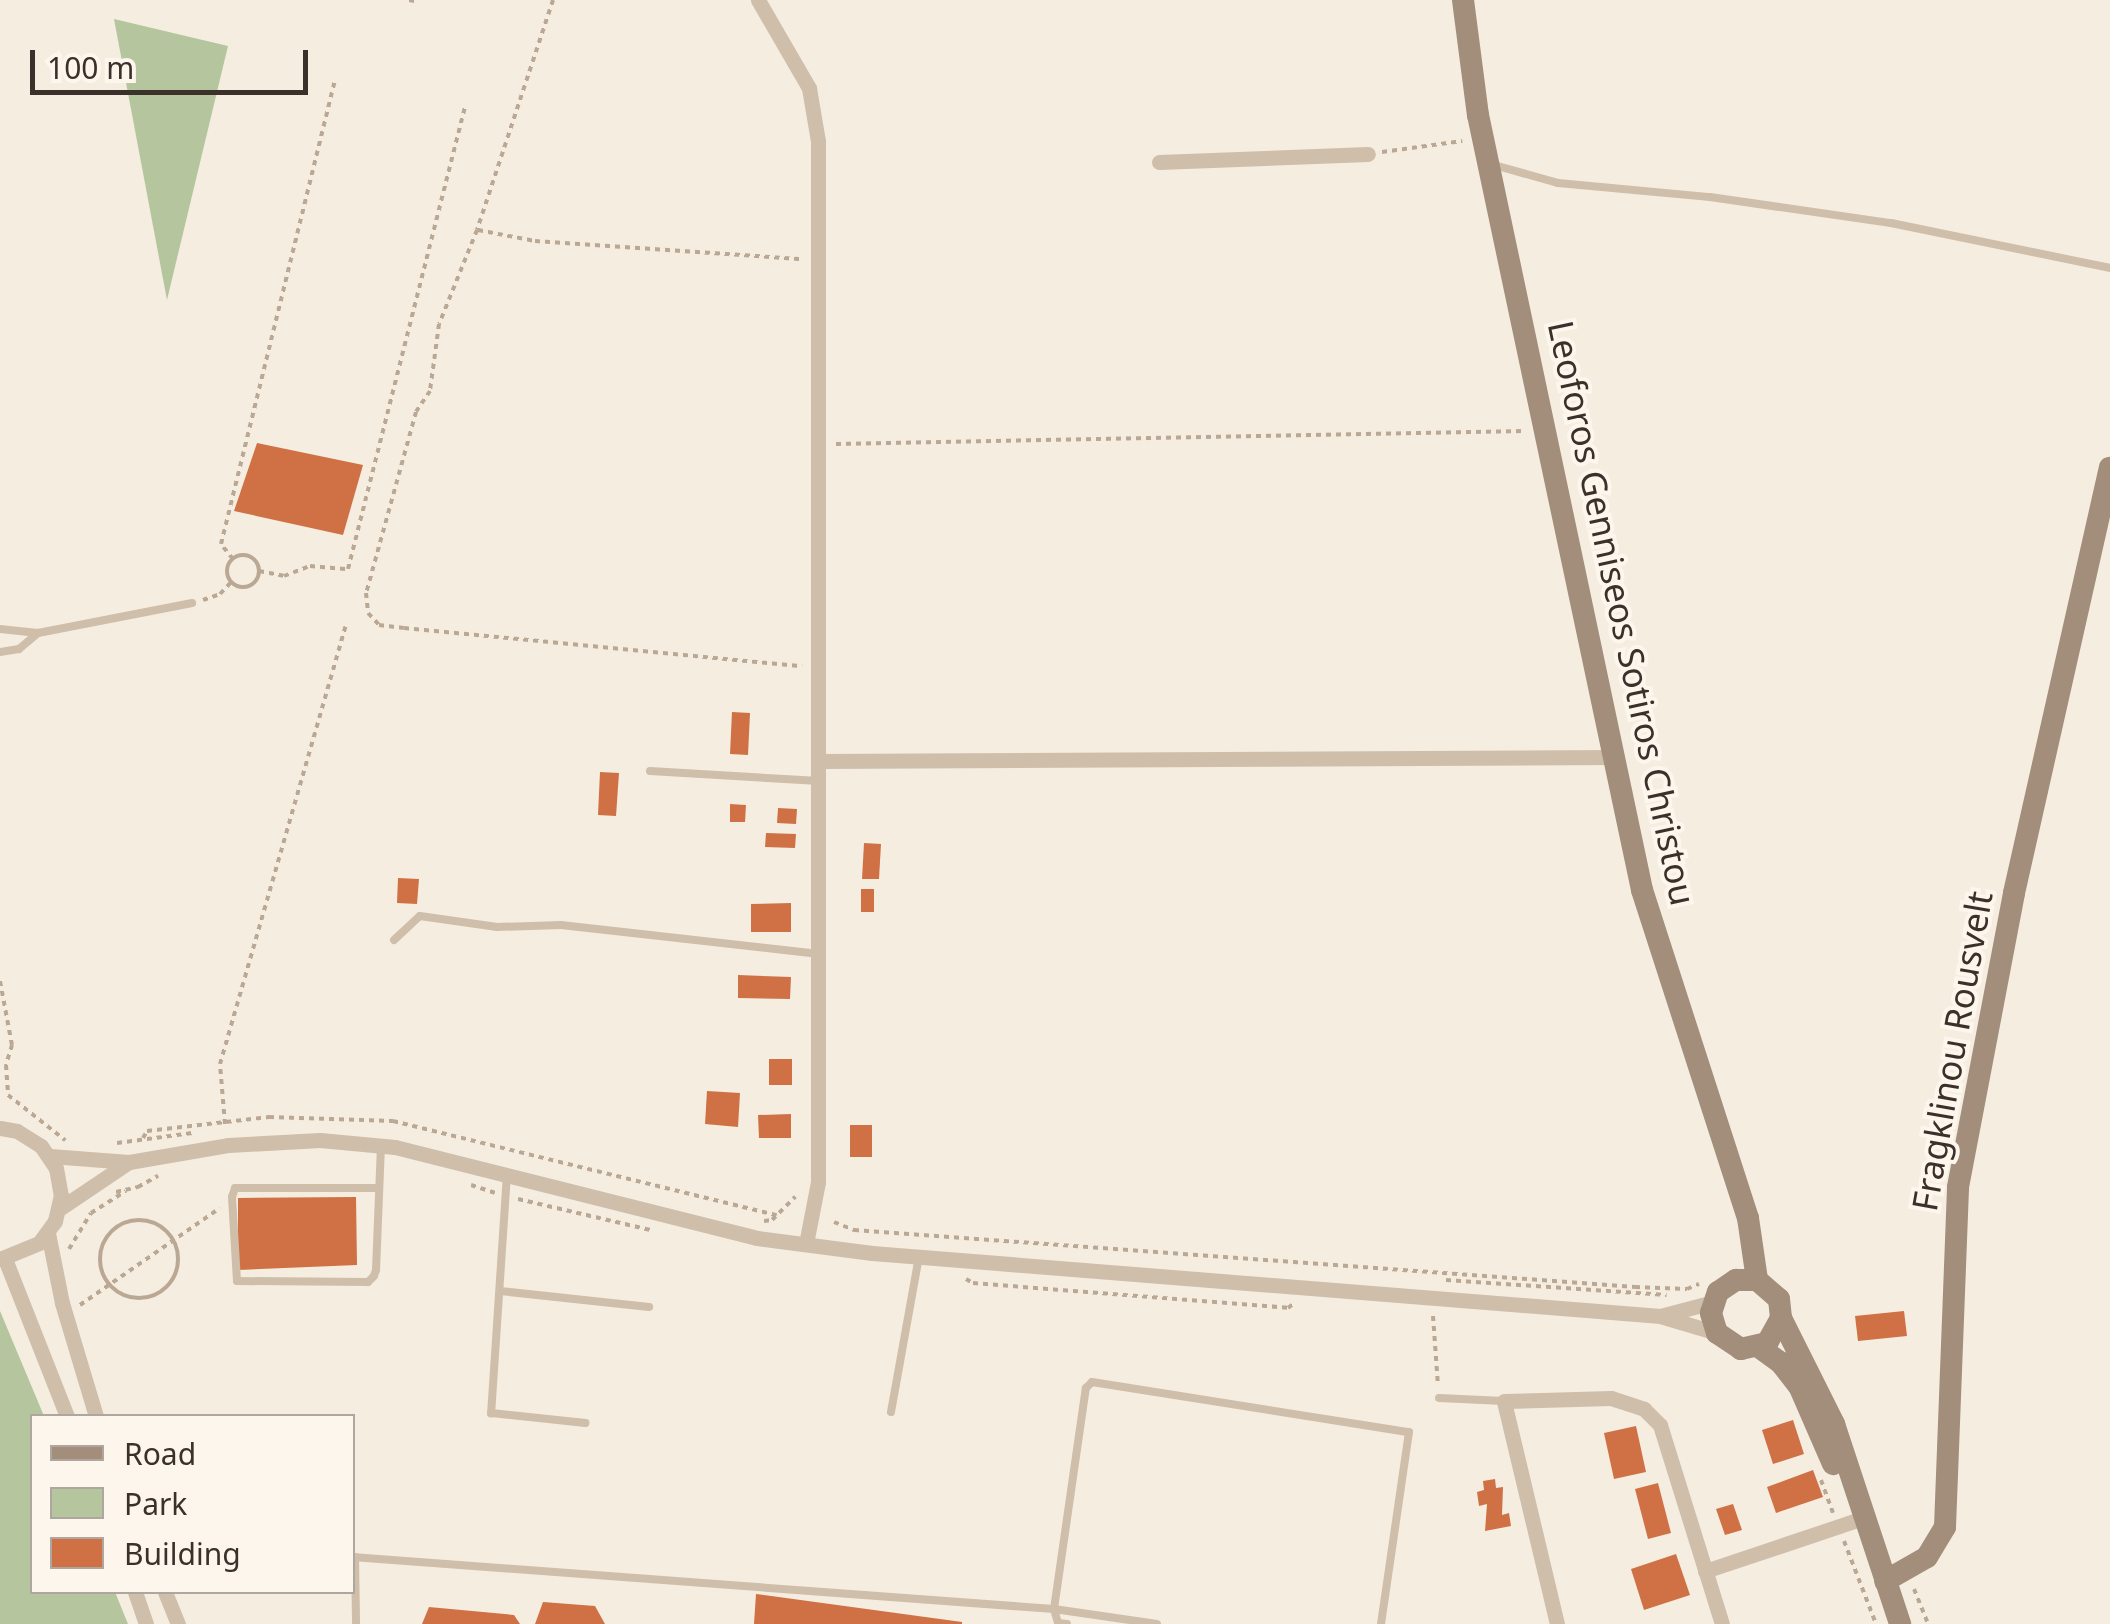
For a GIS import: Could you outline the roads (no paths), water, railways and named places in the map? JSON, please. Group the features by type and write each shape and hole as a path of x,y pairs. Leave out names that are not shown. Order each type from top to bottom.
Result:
{"main road":[{"name":"Leoforos Genniseos Sotiros Christou","path":"1463,0 1483,138 1642,890 1750,1231 1746,1280"},
{"name":"Fragklinou Rousvelt","path":"1895,1576 1927,1557 1944,1527 1958,1187 2014,893 2110,468"},
{"path":"1895,1576 1848,1523 1800,1388 1780,1362 1759,1347 1732,1346 1717,1334 1708,1291 1746,1280 1773,1291 1782,1318 1834,1424 1895,1576 1900,1624"},
{"path":"1759,1347 1774,1336 1782,1318"}],"street":[{"path":"758,0 809,88 818,141 818,1182 806,1244"},
{"path":"1159,162 1368,154"},
{"path":"820,762 1614,758"},
{"path":"0,1108 2,1128 30,1137 50,1156 60,1182 60,1209 48,1233 28,1251 2,1259 66,1414"},
{"path":"50,1156 129,1162 228,1145 320,1140 381,1146 757,1238 920,1256 1660,1316 1717,1334"},
{"path":"60,1209 129,1162"},
{"path":"48,1233 62,1303 95,1414"},
{"path":"1660,1316 1708,1291"},
{"path":"1557,1624 1504,1401 1611,1398 1644,1409 1660,1425 1722,1624"},
{"path":"1705,1570 1848,1523"},
{"path":"136,1594 146,1624"},
{"path":"166,1594 178,1624"}],"lane":[{"path":"1489,164 1558,183 1710,197 1891,223 2110,268"},
{"path":"0,629 38,633 192,603"},
{"path":"0,652 20,649 38,633"},
{"path":"650,772 820,782"},
{"path":"394,940 420,916 497,926 561,924 819,954"},
{"path":"379,1188 235,1188 232,1197 237,1280 368,1282 376,1270 381,1146"},
{"path":"507,1174 491,1414 584,1423"},
{"path":"891,1412 920,1256"},
{"path":"500,1291 649,1307"},
{"path":"1067,1624 1058,1622 1054,1609 1086,1388 1092,1382 1409,1432 1381,1624"},
{"path":"1439,1398 1504,1401"},
{"path":"355,1557 1054,1609 1157,1624"},
{"path":"355,1590 356,1624"}]}
